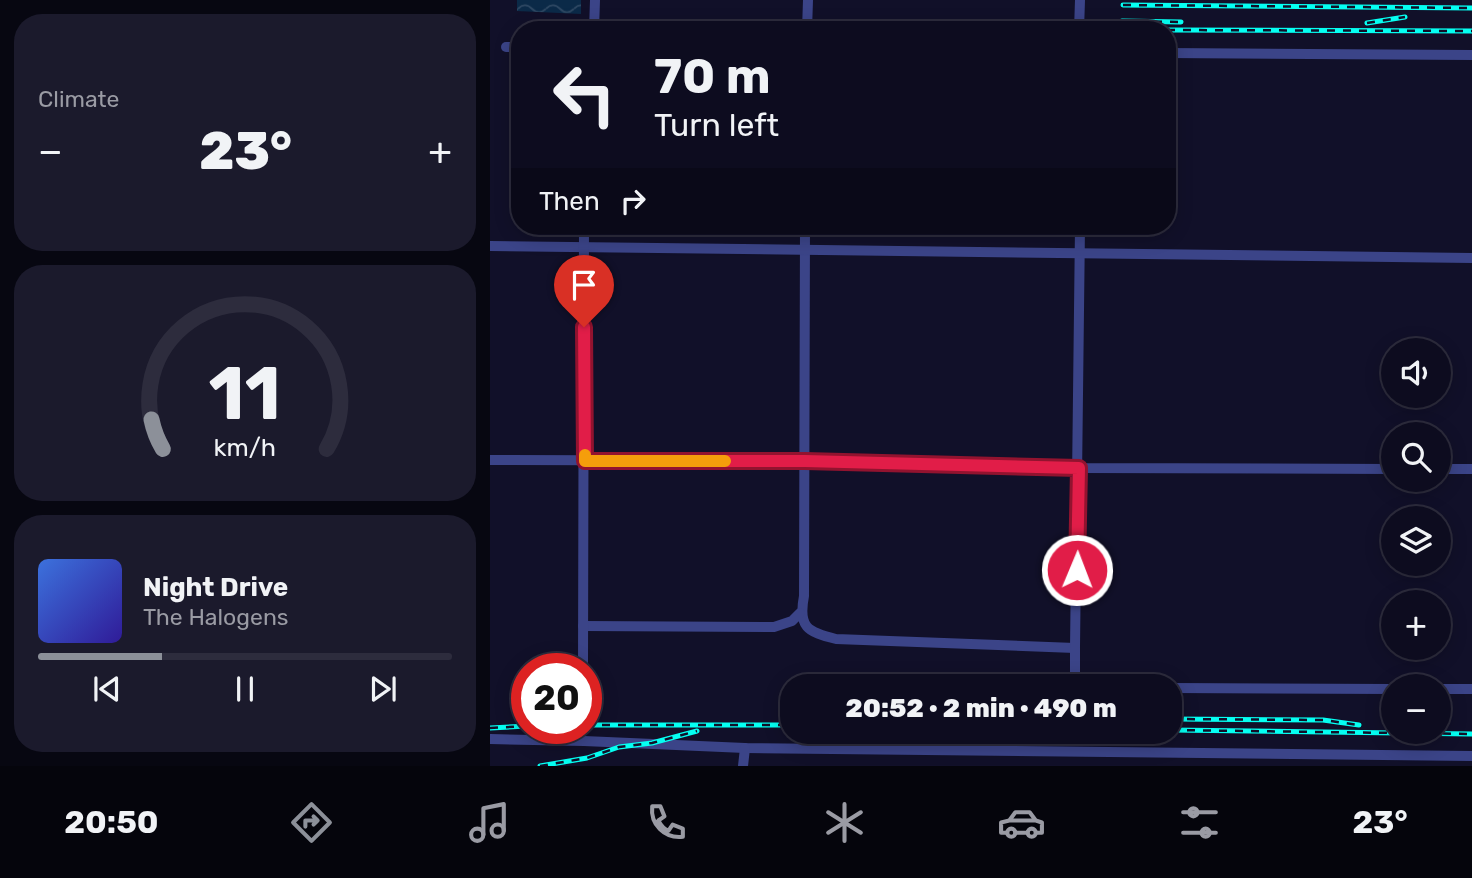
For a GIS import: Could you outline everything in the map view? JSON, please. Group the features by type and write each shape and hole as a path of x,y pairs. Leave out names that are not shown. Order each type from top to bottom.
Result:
{"lane":[{"path":"594,21 595,0"},
{"path":"807,21 808,0"},
{"path":"1079,21 1080,0"},
{"path":"506,47 511,47"},
{"path":"1176,52 1472,55"},
{"path":"583,653 584,235"},
{"path":"583,626 774,627 792,621 800,614 804,596 806,235"},
{"path":"1075,674 1080,235"},
{"path":"490,246 1472,258"},
{"path":"490,460 805,461 1079,468 1381,468"},
{"path":"1451,469 1472,469"},
{"path":"800,614 806,626 818,635 835,639 1075,648"},
{"path":"1182,688 1381,689"},
{"path":"1451,689 1472,689"},
{"path":"490,739 511,739"},
{"path":"602,742 744,748 1472,756"},
{"path":"743,766 744,748"}],"water":[{"path":"517,0 581,0 581,14 517,11"}],"railway":[{"path":"1123,5 1472,8"},
{"path":"1367,23 1405,17"},
{"path":"1176,22 1181,22"},
{"path":"1176,30 1472,31"},
{"path":"1182,719 1323,720 1359,725"},
{"path":"602,725 780,725"},
{"path":"490,728 511,727"},
{"path":"1182,730 1472,734"},
{"path":"540,766 587,758 619,747 652,743 697,731"}],"slow traffic":[{"path":"585,455 585,461 725,461"}],"route":[{"path":"584,327 585,461 805,461 1079,468 1077,570"}]}
